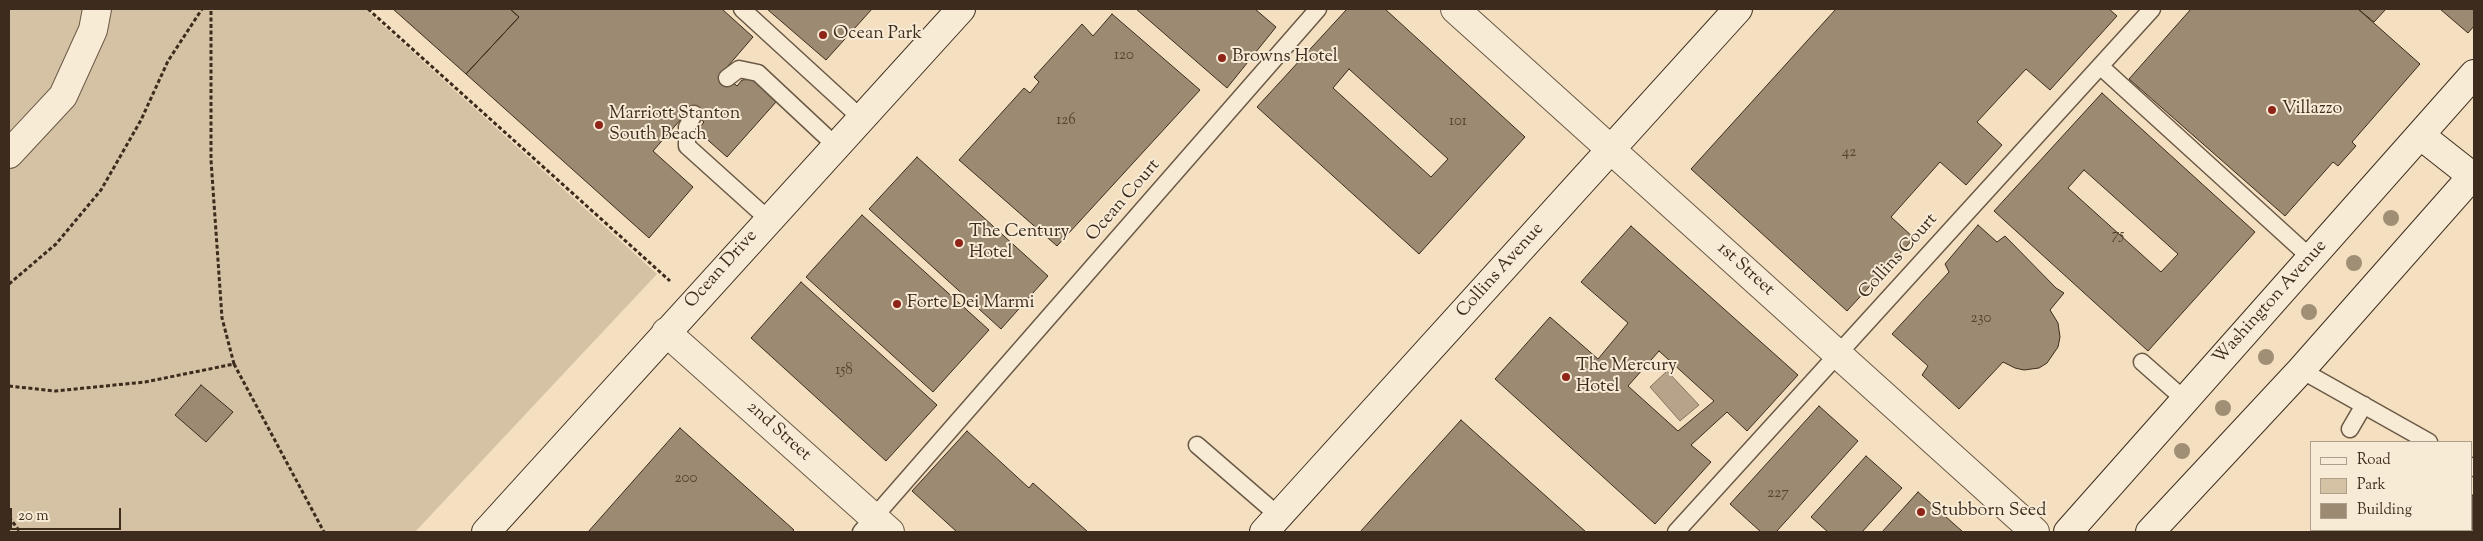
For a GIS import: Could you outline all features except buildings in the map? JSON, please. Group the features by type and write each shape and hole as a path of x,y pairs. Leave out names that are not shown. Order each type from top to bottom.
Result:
{"street":[{"path":"9,154 63,96 93,30 98,9"},
{"name":"Ocean Drive","path":"486,532 768,219 961,9"},
{"name":"1st Street","path":"1455,9 1610,151 1839,353 2035,532"},
{"name":"Collins Avenue","path":"1271,524 1738,9"},
{"name":"Washington Avenue","path":"2068,532 2474,74"},
{"path":"2150,532 2301,370 2474,175 2420,135"},
{"name":"2nd Street","path":"666,332 875,528"}],"lane":[{"path":"742,9 861,118"},
{"name":"Ocean Court","path":"875,528 1318,9"},
{"name":"Collins Court","path":"1676,532 2152,9"},
{"path":"2100,66 2311,258"},
{"path":"727,78 739,70 758,73 835,146"},
{"path":"694,114 687,127 686,146 768,219"},
{"path":"2142,362 2185,400"},
{"path":"2301,370 2427,441"},
{"path":"2350,430 2364,406"},
{"path":"1197,445 1271,524"}],"path":[{"path":"9,284 56,244 101,190 141,120 168,61 202,9"},
{"path":"212,9 211,160 222,318 234,364 324,532"},
{"path":"368,9 676,286"},
{"path":"9,386 55,391 145,382 234,364"},
{"path":"9,518 20,532"}],"green space":[{"path":"9,9 365,9 657,274 415,532 9,532"}],"shaded area":[{"path":"1667,371 1699,405 1680,421 1650,387"}],"place":[{"name":"Ocean Park","path":"823,35"},
{"name":"Browns Hotel","path":"1222,58"},
{"name":"Villazzo","path":"2272,110"},
{"name":"Marriott Stanton South Beach","path":"599,125"},
{"name":"The Century Hotel","path":"959,243"},
{"name":"Forte Dei Marmi","path":"897,304"},
{"name":"The Mercury Hotel","path":"1566,377"},
{"name":"Stubborn Seed","path":"1921,512"}]}
